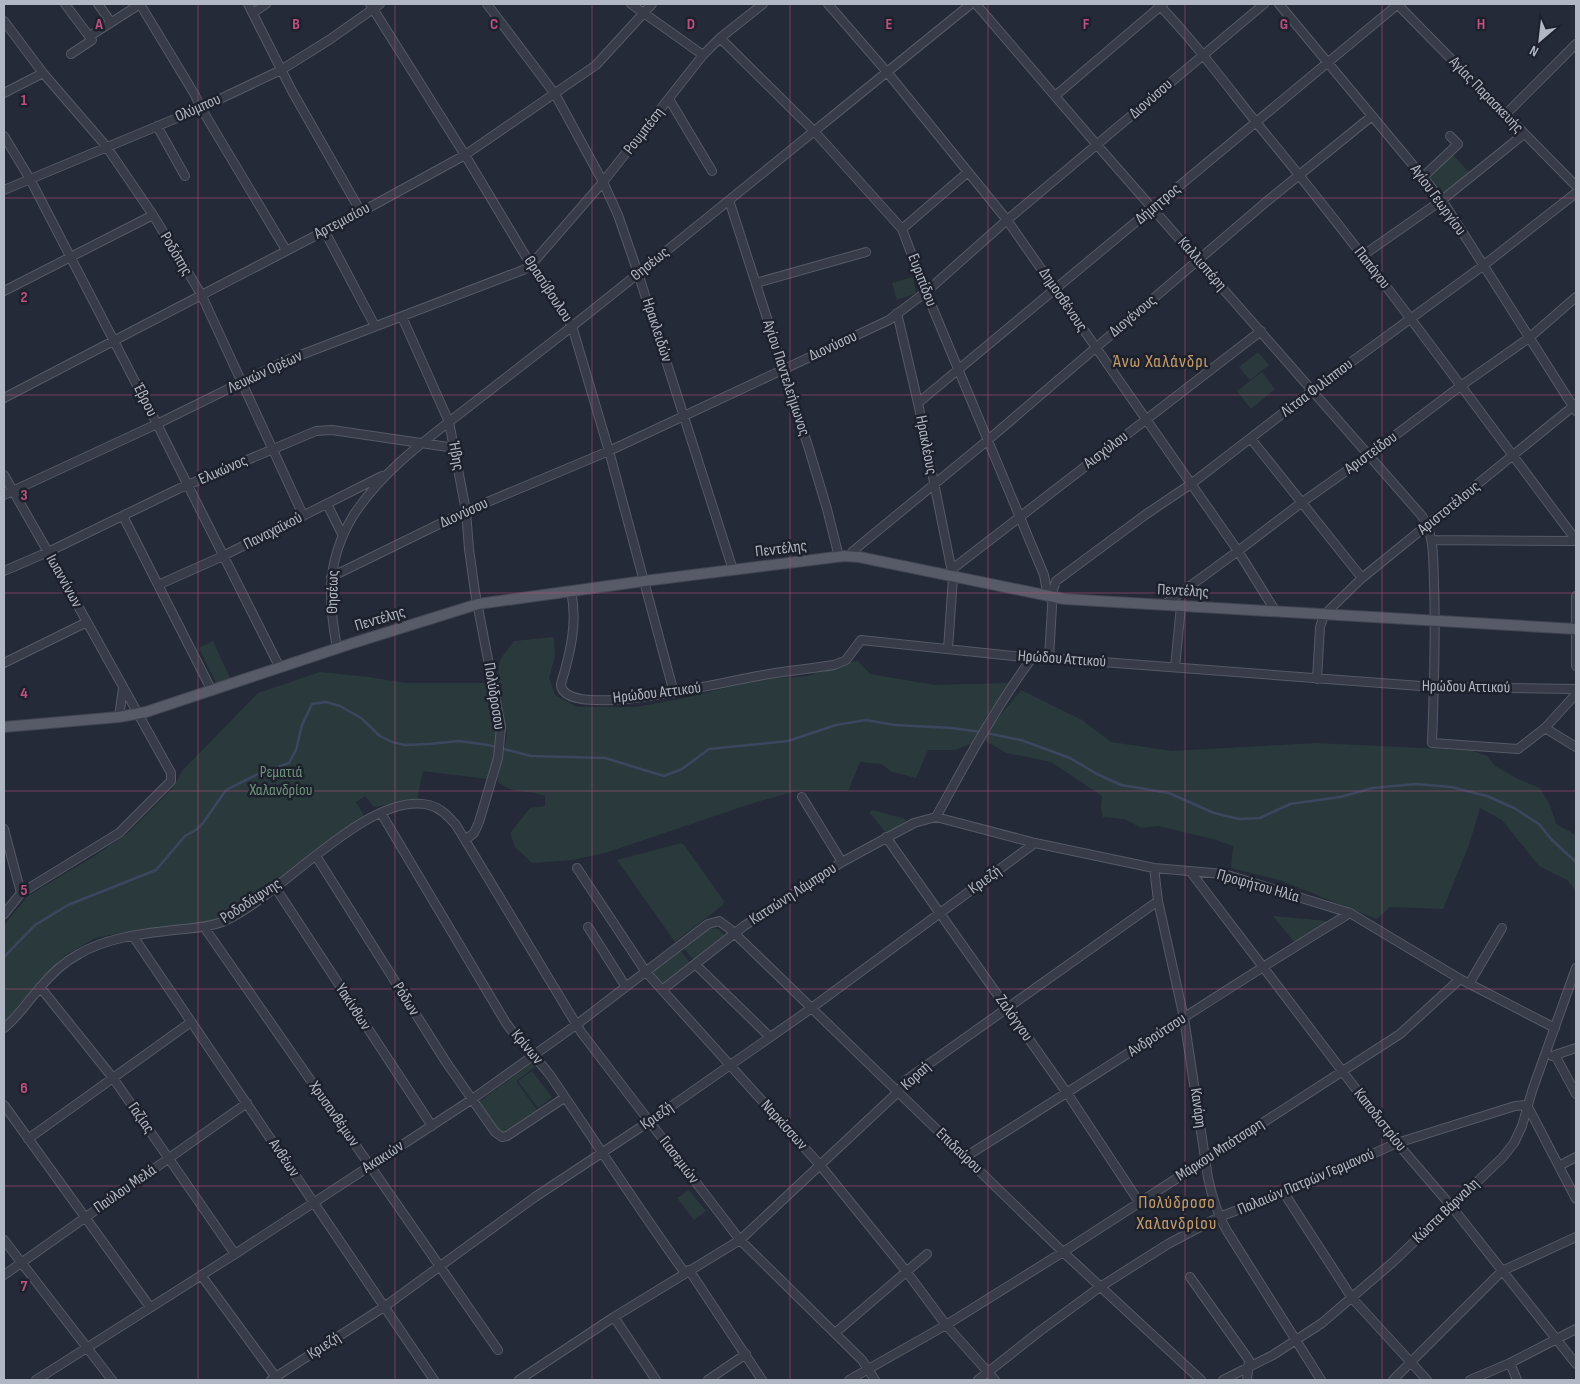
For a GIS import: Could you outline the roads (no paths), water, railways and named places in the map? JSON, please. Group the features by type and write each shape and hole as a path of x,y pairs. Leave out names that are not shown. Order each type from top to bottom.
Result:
{"main road":[{"name":"Πεντέλης","path":"4,727 138,714 337,648 478,604 644,581 850,556 952,574 1050,598 1576,629"}],"street":[{"path":"65,4 91,38"},
{"path":"98,4 110,21"},
{"path":"71,54 110,21 140,4 286,250"},
{"path":"248,4 280,70 360,212"},
{"path":"253,13 266,4"},
{"name":"Ηρακλειδών","path":"487,4 555,94 603,182 618,215 733,570"},
{"path":"631,4 703,55"},
{"name":"Αρτεμισίου","path":"4,398 465,155 596,65 652,4"},
{"name":"Ρουμπέση","path":"531,264 603,182 703,55 720,38 763,4"},
{"name":"Δημοσθένους","path":"828,4 887,72 1007,220 1147,419 1238,552 1276,612"},
{"name":"Θησέως","path":"337,648 331,608 331,577 336,556 343,536 361,504 386,474 971,4"},
{"name":"Καλλισπέρη","path":"976,4 1097,145 1313,390 1428,525"},
{"path":"1055,96 1160,4"},
{"name":"Παπάγου","path":"1160,4 1204,54 1411,318 1576,541"},
{"name":"Διονύσου","path":"331,577 466,511 609,451 889,320 926,292 1007,220 1264,4"},
{"name":"Αγίου Γεωργίου","path":"1279,4 1442,200 1575,407"},
{"name":"Δήμητρος","path":"918,403 1397,4"},
{"name":"Αγίας Παρασκευής","path":"1397,4 1576,186"},
{"name":"Ολύμπου","path":"4,190 200,108 280,70 329,40 375,5"},
{"name":"Θρασύβουλου","path":"375,5 531,264 572,326 609,451 674,694"},
{"name":"Ροδόπης","path":"4,21 43,73 106,146 153,215 201,294 303,515"},
{"name":"Ευριπίδου","path":"720,38 814,131 902,229 1018,517 1044,575 1050,598"},
{"path":"1505,115 1576,44"},
{"path":"4,93 43,73"},
{"path":"669,99 712,171"},
{"name":"Διογένους","path":"850,556 853,551 934,486 1266,202 1372,116"},
{"path":"157,126 185,176"},
{"path":"1362,256 1442,200 1524,134"},
{"name":"Έβρου","path":"4,136 30,179 70,256 280,668"},
{"path":"1423,177 1458,144 1450,136"},
{"path":"902,229 968,172"},
{"name":"Λίτσα Φιλίππου","path":"1056,581 1145,515 1191,484 1313,390 1484,265 1576,192"},
{"name":"Αγίου Παντελεήμωνος","path":"729,200 827,508 838,557"},
{"path":"4,291 153,215"},
{"path":"324,230 375,326"},
{"path":"756,283 866,252"},
{"name":"Λευκών Ορέων","path":"4,495 157,424 285,361 523,270 531,264"},
{"name":"Αριστείδου","path":"1164,605 1462,385 1529,338 1576,297"},
{"name":"Ηρακλέους","path":"897,313 918,403 952,574 948,649"},
{"name":"Ήβης","path":"402,317 449,422 466,511 468,548 478,604"},
{"name":"Αισχύλου","path":"952,574 1018,517 1261,331"},
{"name":"Αριστοτέλους","path":"1324,615 1362,578 1575,407"},
{"name":"Ελικώνος","path":"4,571 188,485 308,433 324,430 455,448"},
{"path":"1251,439 1362,578"},
{"name":"Παναχαϊκού","path":"158,585 223,556 386,474"},
{"name":"Ιωαννίνων","path":"4,475 171,773 167,785 119,833 21,893"},
{"path":"327,504 343,536"},
{"path":"123,516 212,691"},
{"path":"1428,525 1432,540 1435,621 1432,743 1518,749 1545,728 1576,694"},
{"path":"1432,540 1576,541"},
{"path":"1044,575 1049,580 1056,581 1050,598 1049,658"},
{"name":"Ηρώδου Αττικού","path":"571,591 574,607 574,629 570,653 560,684 564,694 579,700 629,699 674,694 758,676 834,665 846,660 861,640 1032,658 1175,667 1317,679 1434,687 1576,689"},
{"path":"1576,596 1576,666"},
{"name":"Πολύδροσου","path":"465,840 477,828 498,758 501,738 499,713 478,604"},
{"path":"1175,667 1181,606"},
{"path":"1317,679 1320,627 1324,615"},
{"path":"4,664 87,622"},
{"path":"936,817 987,725 1014,682 1032,658"},
{"path":"119,717 123,688"},
{"path":"1545,728 1576,747"},
{"path":"802,797 842,862"},
{"name":"Ροδοδάφνης","path":"4,1028 54,973 79,953 102,943 166,930 204,927 225,920 275,887 350,830 381,813 405,805 419,804 431,806 447,815 465,840"},
{"name":"Κρίνων","path":"381,813 506,1022 549,1074 603,1152 642,1214 687,1272 746,1354 762,1380"},
{"name":"Κατσώνη Λάμπρου","path":"662,990 734,933 842,862 914,823 936,817"},
{"name":"Προφήτου Ηλία","path":"936,817 1036,843 1154,868 1224,874 1350,913 1460,979 1555,1028"},
{"path":"4,829 21,893 4,914"},
{"name":"Ζαλόγγου","path":"886,837 1067,1093 1139,1202"},
{"name":"Γιασεμιών","path":"465,840 576,1025 740,1240 835,1333 869,1369 874,1380"},
{"name":"Κριεζή","path":"275,1379 384,1307 535,1198 770,1037 1036,843"},
{"name":"Ρόδων","path":"316,856 471,1100 495,1132 502,1137 507,1136 564,1098"},
{"name":"Ναρκίσσων","path":"577,868 646,972 820,1164 906,1271 946,1325 995,1380"},
{"name":"Κανάρη","path":"1154,868 1158,901 1184,1018 1205,1160 1219,1217 1321,1380"},
{"name":"Καποδιστρίου","path":"1190,871 1397,1143 1452,1207 1576,1364"},
{"name":"Υακίνθων","path":"275,887 432,1126"},
{"name":"Κοραή","path":"521,1380 614,1317 740,1240 898,1092 901,1086 913,1075 1158,901"},
{"name":"Ανδρούτσου","path":"964,1156 1067,1093 1262,966 1350,913"},
{"name":"Ακακιών","path":"36,1380 235,1254 471,1100 576,1025 708,924 719,921"},
{"name":"Επιδαύρου","path":"719,921 727,926 1063,1252 1199,1379"},
{"name":"Χρυσανθέμων","path":"204,927 498,1350"},
{"path":"588,927 626,987"},
{"path":"1469,984 1502,928"},
{"name":"Ανθέων","path":"133,936 434,1380"},
{"path":"695,964 770,1037"},
{"name":"Κώστα Βάρναλη","path":"1223,1380 1273,1355 1322,1323 1452,1207 1502,1158 1514,1143 1522,1126 1527,1105 1576,968"},
{"name":"Μάρκου Μπότσαρη","path":"849,1380 946,1325 1063,1252 1400,1034 1460,979"},
{"name":"Γαζίας","path":"40,987 113,1078 235,1254"},
{"path":"28,1139 191,1022"},
{"path":"1543,1059 1576,1048"},
{"path":"1555,1055 1576,1094"},
{"name":"Παύλου Μελά","path":"4,1275 246,1103"},
{"path":"4,1105 150,1307"},
{"path":"1527,1105 1576,1199"},
{"name":"Παλαιών Πατρών Γερμανού","path":"978,1380 1100,1287 1168,1244 1219,1217 1284,1193 1397,1143 1515,1106 1527,1105"},
{"path":"1559,1166 1576,1157"},
{"path":"1284,1193 1352,1298 1427,1380"},
{"path":"1393,1380 1502,1271 1576,1237"},
{"path":"4,1240 112,1380"},
{"path":"835,1333 927,1254"},
{"path":"201,1275 275,1379"},
{"path":"1190,1277 1249,1360 1247,1380"},
{"path":"614,1317 656,1380"},
{"path":"1470,1380 1510,1363 1576,1329"},
{"path":"708,1380 746,1354"},
{"path":"1510,1363 1517,1380"}],"waterway":[{"path":"4,957 35,925 68,905 156,870 185,836 196,830 203,823 226,790 258,774 289,763 296,750 302,725 312,704 326,702 340,706 361,718 380,736 392,742 405,745 459,741 488,745 531,756 605,758 664,776 682,769 709,749 788,741 836,725 866,720 895,725 952,728 981,732"},
{"path":"986,733 1021,740 1070,758 1097,774 1121,785 1169,793 1214,813 1239,819 1260,818 1290,804 1340,797 1373,788 1416,784 1451,787 1487,796 1514,808 1539,824 1552,840 1576,862"}],"district":[{"name":"Άνω Χαλάνδρι","path":"1161,361"},
{"name":"Πολύδροσο Χαλανδρίου","path":"1177,1212"}],"park label":[{"name":"Ρεματιά Χαλανδρίου","path":"281,781"}]}
